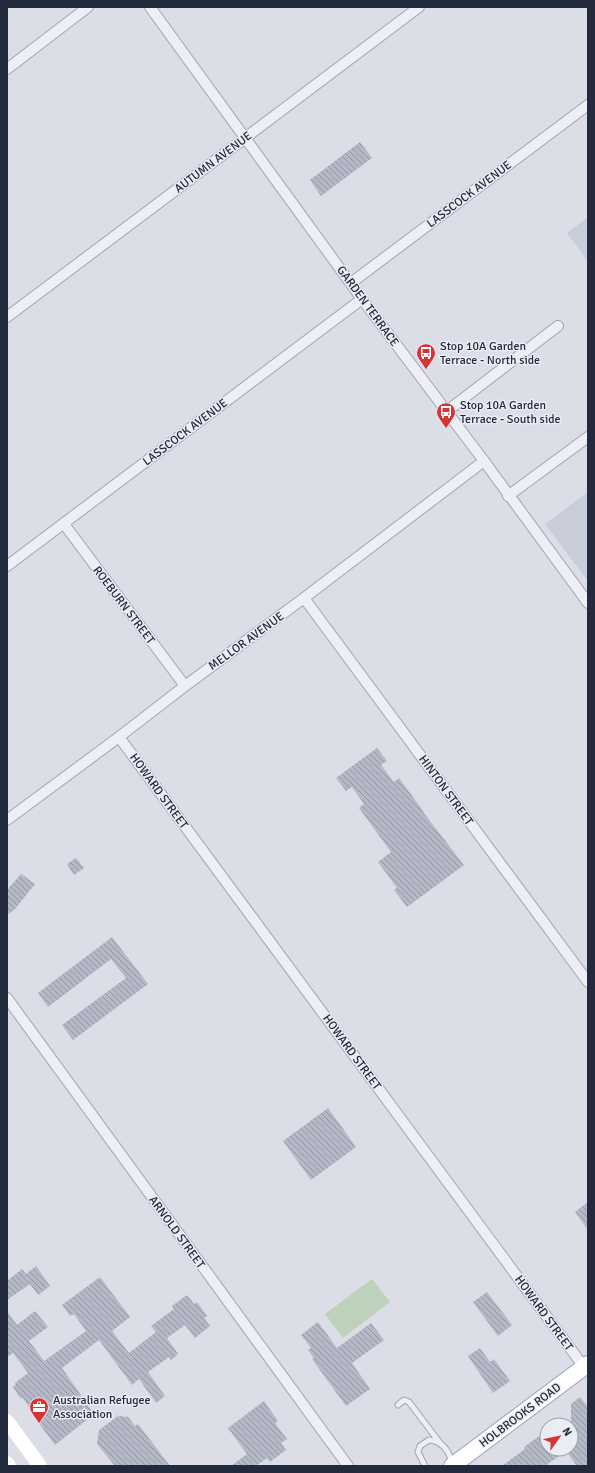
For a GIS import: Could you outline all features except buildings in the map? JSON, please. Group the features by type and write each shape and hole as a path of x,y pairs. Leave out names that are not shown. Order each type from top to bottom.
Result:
{"main road":[{"name":"HOLBROOKS ROAD","path":"452,1466 586,1365"},
{"path":"8,1424 40,1466"}],"street":[{"path":"7,69 88,7"},
{"name":"GARDEN TERRACE","path":"150,7 246,137 362,299 447,411 588,603"},
{"name":"AUTUMN AVENUE","path":"7,317 419,7"},
{"name":"LASSCOCK AVENUE","path":"351,283 588,105"},
{"name":"LASSCOCK AVENUE","path":"7,566 362,299"},
{"path":"447,411 558,326"},
{"path":"508,496 588,437"},
{"name":"MELLOR AVENUE","path":"7,820 304,598 484,461"},
{"name":"ROEBURN STREET","path":"64,524 185,686"},
{"name":"HINTON STREET","path":"304,598 588,982"},
{"name":"HOWARD STREET","path":"119,737 586,1365"},
{"name":"ARNOLD STREET","path":"7,998 348,1466"}],"lane":[{"path":"398,1406 404,1400 413,1405 450,1456 452,1466"},
{"path":"425,1466 418,1449 424,1442 429,1440 441,1444"}],"shaded area":[{"path":"588,217 588,262 567,233"},
{"path":"588,492 588,581 545,524"}],"green space":[{"path":"372,1279 390,1302 343,1338 325,1314"}],"place":[{"name":"Stop 10A Garden Terrace - North side","path":"426,370"},
{"name":"Stop 10A Garden Terrace - South side","path":"446,429"},
{"name":"Australian Refugee Association","path":"39,1424"}]}
